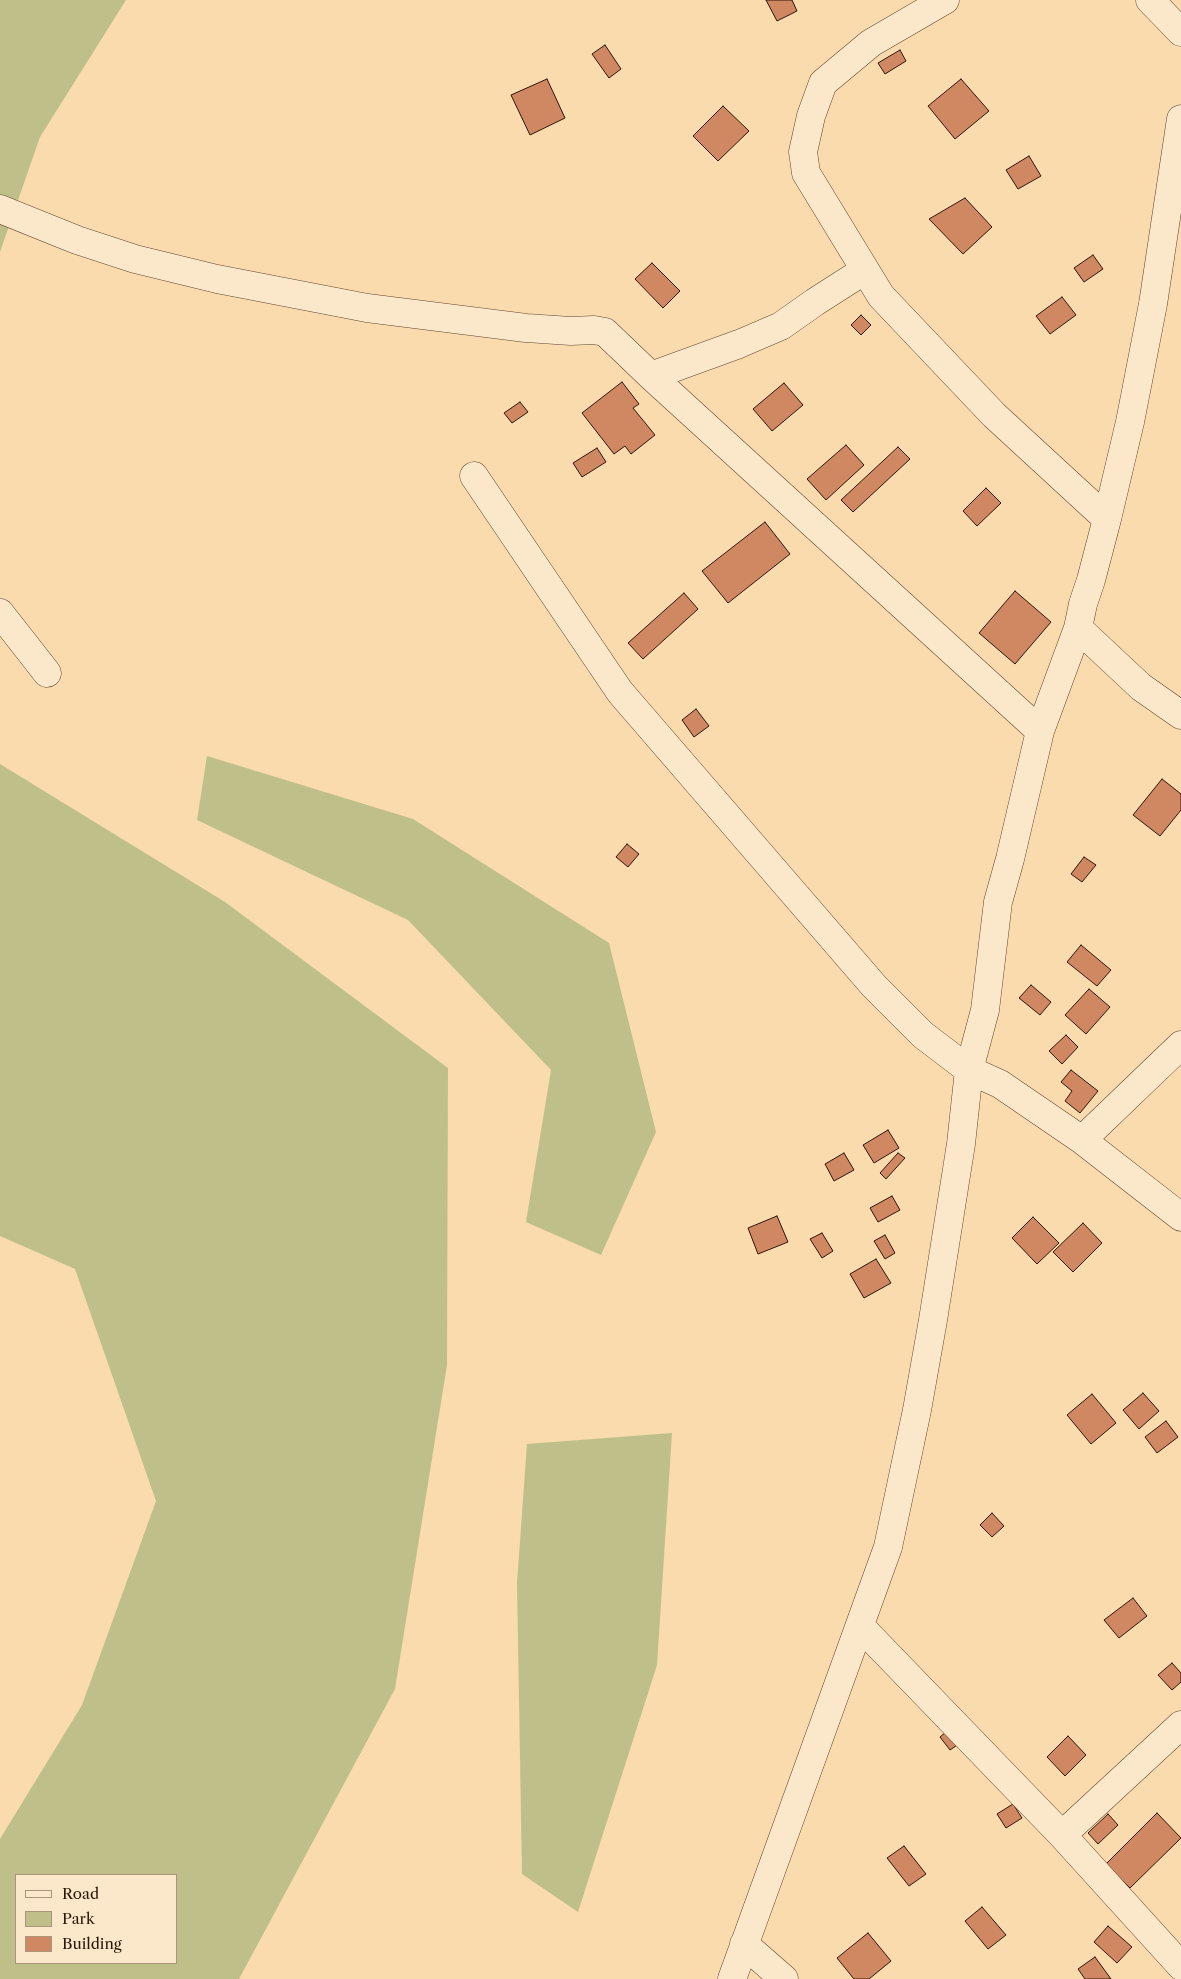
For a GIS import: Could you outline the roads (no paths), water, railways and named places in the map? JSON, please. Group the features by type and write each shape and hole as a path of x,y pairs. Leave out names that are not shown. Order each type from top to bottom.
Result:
{"street":[{"path":"945,0 871,42 824,83 811,116 803,152 806,173 881,296 994,415 1107,519"},
{"path":"1150,0 1181,32"},
{"path":"732,1979 888,1547 917,1410 961,1144 969,1070 985,1010 998,902 1040,731 1078,628 1130,422 1153,304 1167,200 1181,119"},
{"path":"1167,200 1181,246"},
{"path":"0,209 77,240 134,259 217,279 367,308 526,328 605,332 1040,731"},
{"path":"651,376 781,326 865,270"},
{"path":"474,476 620,692 874,986 923,1035 969,1070 1000,1084 1082,1140 1181,1217"},
{"path":"0,613 48,673"},
{"path":"1078,628 1141,687 1181,715"},
{"path":"1082,1140 1181,1045"},
{"path":"860,1626 1179,1959"},
{"path":"1062,1835 1181,1725"},
{"path":"744,1944 784,1979"}]}
